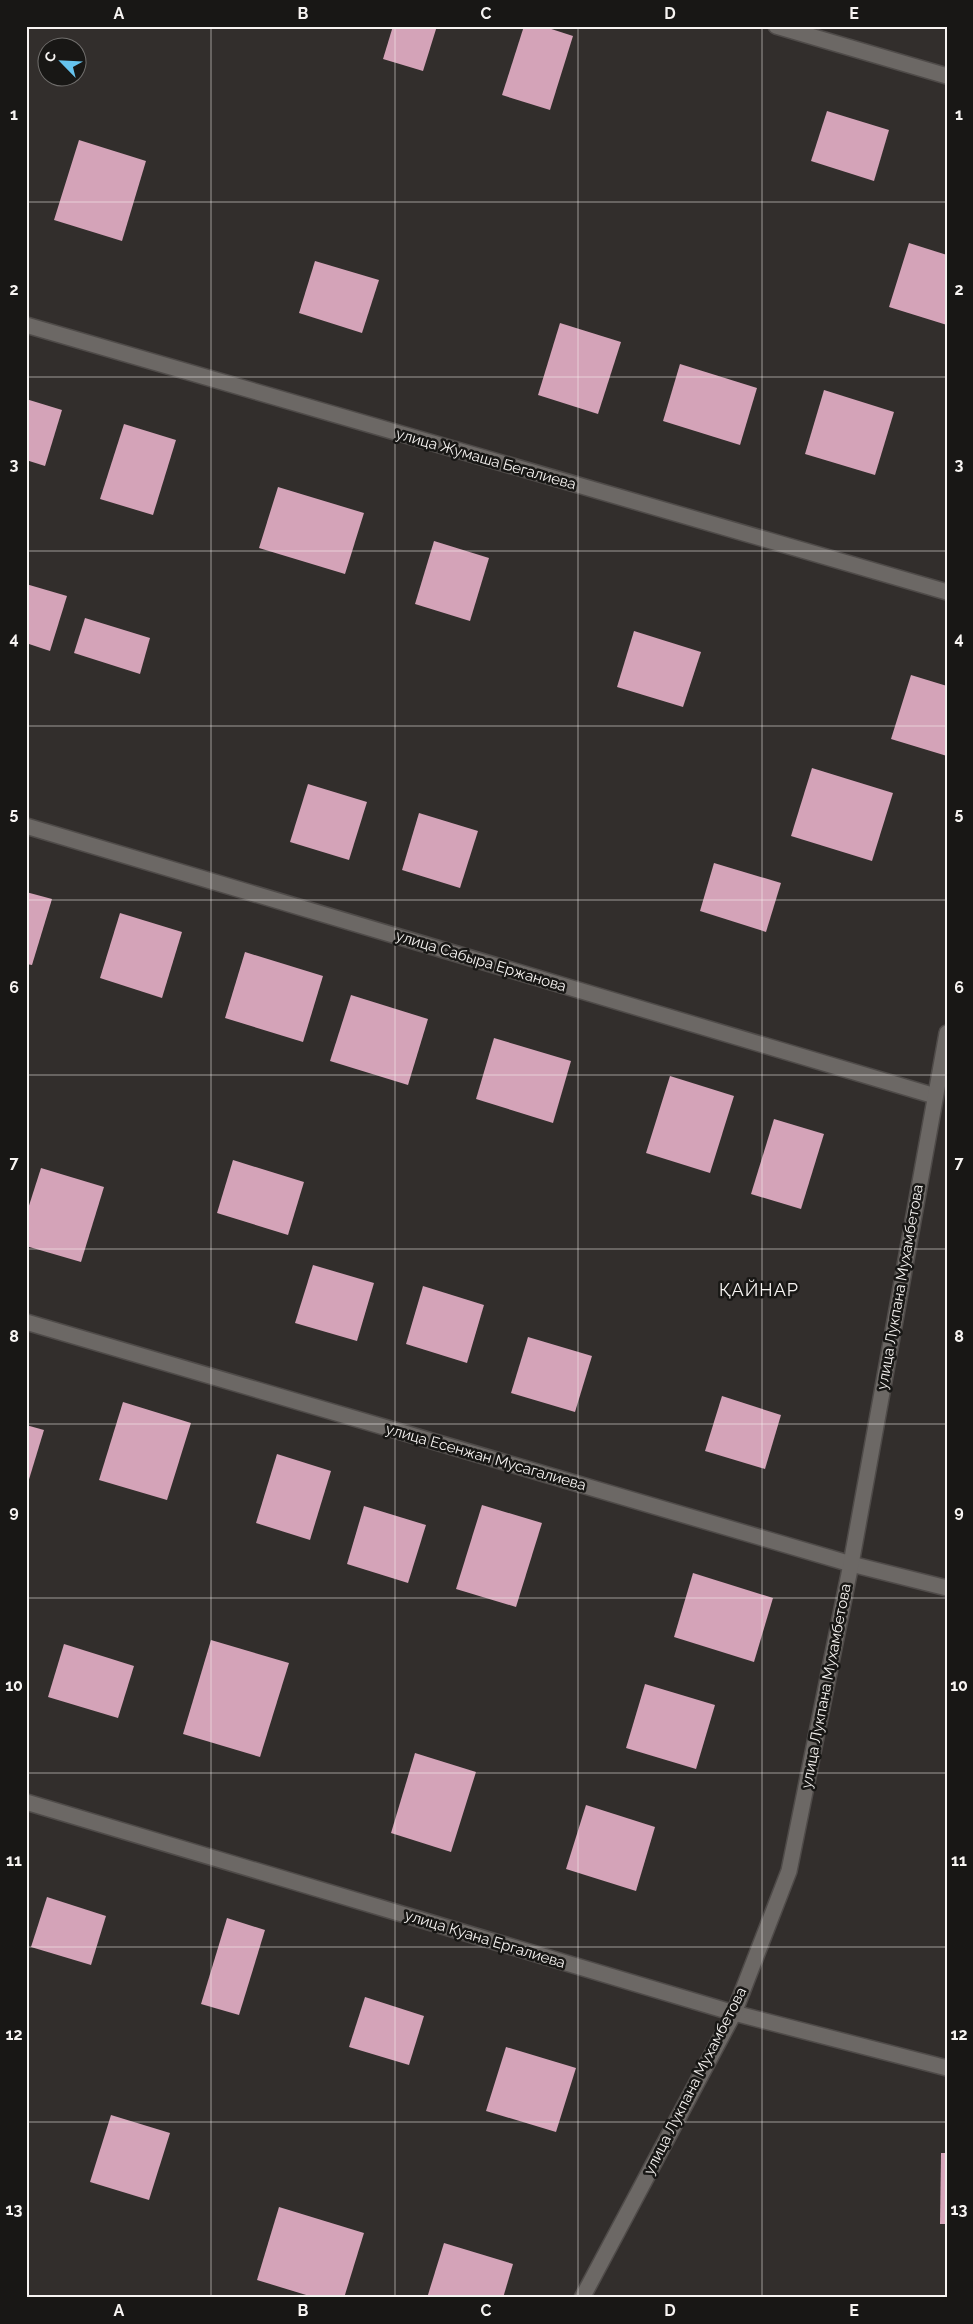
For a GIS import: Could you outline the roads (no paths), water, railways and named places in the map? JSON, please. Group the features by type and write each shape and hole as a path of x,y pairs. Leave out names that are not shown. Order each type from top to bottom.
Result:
{"street":[{"path":"776,26 947,76"},
{"name":"улица Жумаша Бегалиева","path":"26,325 947,592"},
{"name":"улица Сабыра Ержанова","path":"26,826 935,1096"},
{"name":"улица Лукпана Мухамбетова","path":"582,2298 734,2012 789,1871 851,1564 947,1033"},
{"name":"улица Есенжан Мусагалиева","path":"26,1322 851,1564 947,1588"},
{"name":"улица Куана Ергалиева","path":"26,1802 734,2012 947,2068"}],"district":[{"name":"ҚАЙНАР","path":"759,1289"}]}
